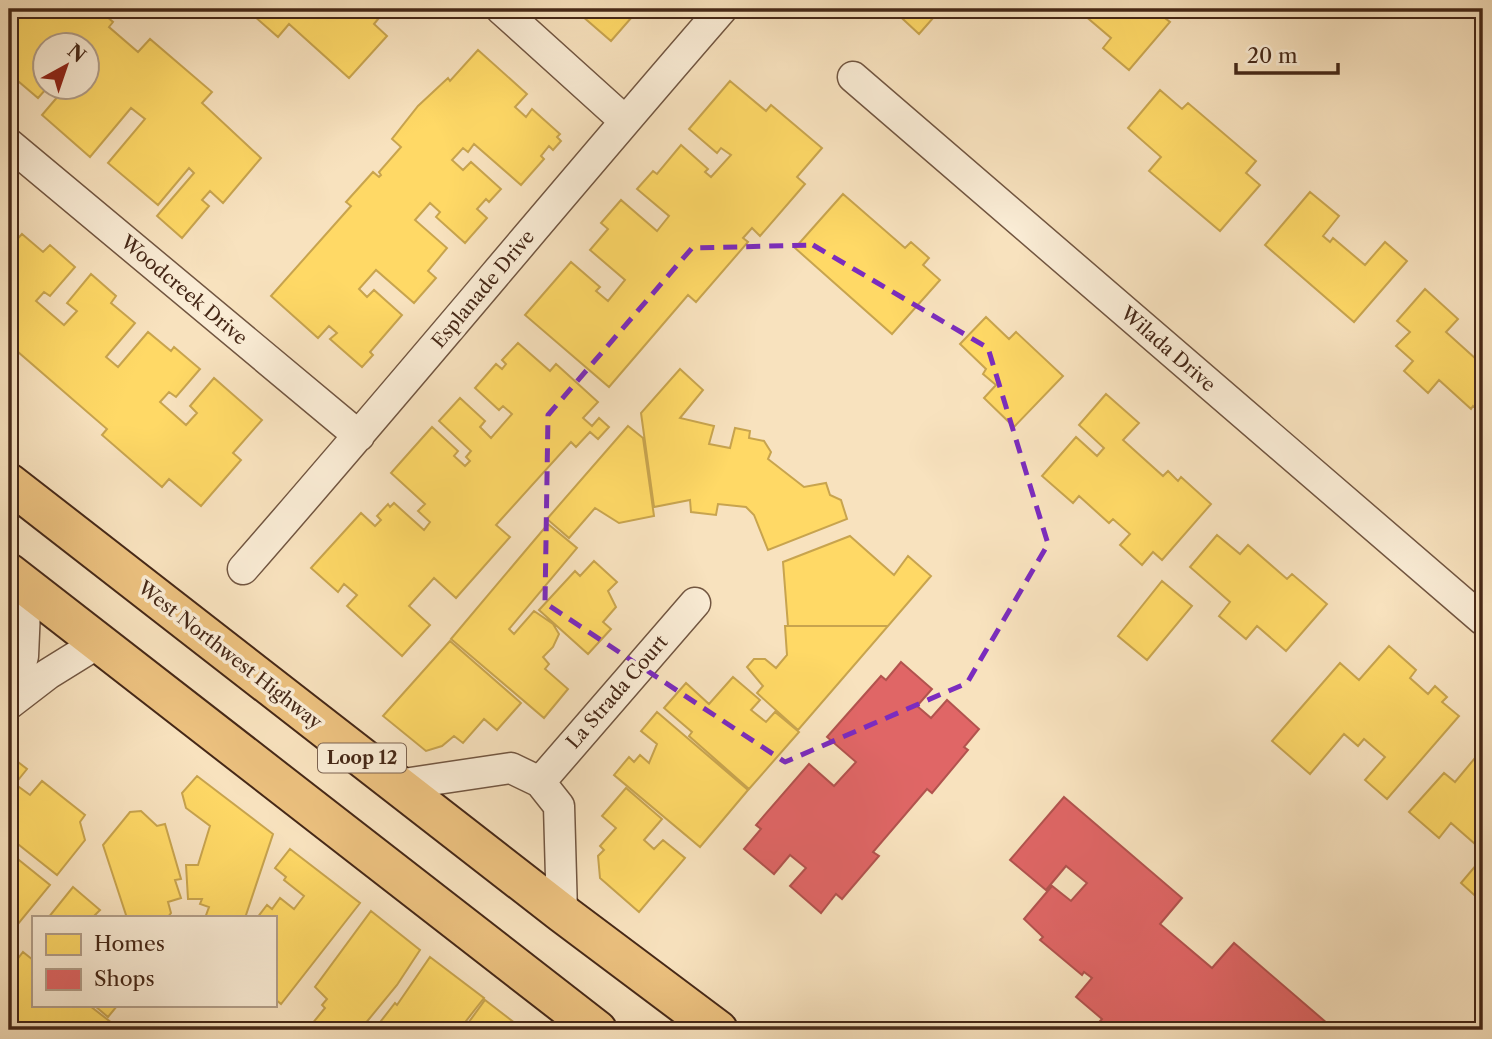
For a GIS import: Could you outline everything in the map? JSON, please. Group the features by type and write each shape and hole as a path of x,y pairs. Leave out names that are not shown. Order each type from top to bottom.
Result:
{"main road":[{"name":"West Northwest Highway","path":"9,483 562,914 718,1030"},
{"path":"17,580 597,1030"}],"street":[{"path":"501,9 625,121"},
{"name":"Esplanade Drive","path":"243,569 722,9"},
{"name":"Wilada Drive","path":"853,77 1483,620"},
{"name":"Woodcreek Drive","path":"9,144 359,436"},
{"path":"10,702 23,656 17,580"},
{"name":"La Strada Court","path":"540,782 695,603"},
{"path":"10,702 98,643"},
{"path":"397,785 511,768 540,782 559,806 562,914"}],"highlighted area":[{"path":"813,245 988,348 1048,544 967,683 785,762 545,603 548,415 692,248"}],"building: Homes":[{"path":"16,9 98,9 113,22 109,27 138,52 150,39 212,92 202,103 261,158 223,203 210,191 202,200 209,206 182,238 157,216 194,173 189,168 158,205 108,163 145,119 131,108 90,157 42,115 53,102 102,102 102,32 32,32 32,93 12,76 9,80 9,17"},
{"path":"246,9 394,9 388,16 383,13 374,24 387,36 349,78 289,24 278,37"},
{"path":"574,9 639,9 611,41"},
{"path":"892,9 941,9 919,34"},
{"path":"1077,9 1153,9 1170,22 1129,70 1103,48 1111,38"},
{"path":"478,50 527,94 515,107 526,117 532,109 560,134 557,137 561,141 553,150 549,146 541,156 544,159 521,185 474,144 468,152 463,148 452,160 463,170 471,162 501,189 489,202 486,199 477,209 487,218 465,243 436,217 440,212 430,203 415,220 447,248 428,271 436,278 414,303 376,270 359,289 367,297 374,290 402,315 370,352 373,355 362,367 330,339 337,333 329,326 318,338 271,296 351,206 346,202 373,172 379,177 381,175 379,172 401,147 392,139 418,106 448,78 450,81"},
{"path":"730,81 766,111 771,105 822,148 797,177 805,184 760,236 752,228 743,238 748,242 696,302 688,295 609,387 525,315 571,262 600,287 596,291 608,301 625,280 590,250 608,229 601,223 621,200 657,231 669,216 637,189 653,171 657,174 681,145 708,169 705,172 711,177 731,155 721,148 717,153 689,129"},
{"path":"1160,90 1182,109 1188,103 1256,161 1246,173 1260,185 1220,231 1149,171 1161,157 1128,128"},
{"path":"1310,192 1339,216 1323,236 1330,242 1333,238 1365,265 1385,242 1407,261 1354,322 1265,245"},
{"path":"843,194 905,248 911,242 929,258 923,265 940,280 892,334 795,248"},
{"path":"22,234 43,252 50,245 75,267 50,296 44,292 36,301 64,325 77,311 67,303 91,274 116,296 111,303 135,323 106,357 118,367 148,332 171,351 174,347 200,369 176,397 169,392 160,402 186,425 197,413 190,406 214,378 262,420 233,453 241,460 201,506 169,479 162,487 102,435 107,429 18,352 9,362 9,248"},
{"path":"1425,289 1458,319 1446,332 1476,359 1483,350 1482,414 1473,406 1471,409 1439,380 1428,393 1404,371 1413,361 1396,346 1410,332 1397,321"},
{"path":"986,317 1009,339 1016,332 1063,376 1014,427 984,398 996,385 983,374 986,369 960,344"},
{"path":"518,343 550,371 556,364 598,402 583,418 592,426 599,418 609,427 598,439 590,432 576,447 571,442 496,525 510,537 456,598 434,578 409,606 430,625 402,656 347,606 357,595 344,584 338,592 311,568 361,513 375,526 381,520 377,516 388,504 390,507 394,503 424,530 430,522 418,511 425,504 391,473 432,427 458,451 454,456 465,466 470,461 466,457 471,451 439,421 460,398 485,421 480,427 491,438 512,414 503,406 499,410 475,388 496,364 502,369 506,364 502,360"},
{"path":"680,369 703,390 680,418 714,426 709,444 730,448 735,428 750,431 749,438 764,441 771,452 768,459 804,487 826,483 830,495 841,500 847,519 768,550 754,515 746,507 718,504 716,515 691,512 690,500 654,507 641,413"},
{"path":"1106,394 1139,423 1123,440 1163,476 1168,471 1178,481 1181,477 1211,504 1162,560 1153,552 1142,565 1120,545 1130,534 1113,519 1109,523 1079,496 1073,503 1042,476 1076,437 1097,456 1104,448 1079,425"},
{"path":"628,426 643,438 654,516 619,523 595,508 569,538 547,519"},
{"path":"548,524 577,548 509,629 514,634 534,611 553,624 559,634 553,647 543,657 549,664 545,669 568,689 544,718 451,639"},
{"path":"1217,535 1240,554 1248,545 1287,579 1292,574 1327,604 1286,651 1257,626 1246,639 1219,616 1230,602 1190,567"},
{"path":"850,536 894,575 908,556 931,576 888,626 788,626 783,562"},
{"path":"594,561 617,582 608,591 616,607 603,622 611,629 588,654 539,610 575,571 580,576"},
{"path":"1162,581 1192,606 1147,660 1118,636"},
{"path":"785,626 888,626 798,730 757,693 763,686 747,667 754,659 765,659 776,668 787,655"},
{"path":"450,641 521,703 497,730 484,719 463,743 454,736 442,746 426,751 383,716"},
{"path":"1389,646 1416,670 1410,678 1428,694 1435,686 1447,697 1442,702 1459,716 1387,799 1365,780 1385,757 1364,739 1358,746 1344,734 1310,774 1272,741 1340,663 1359,680"},
{"path":"733,677 760,700 751,710 766,722 775,712 799,732 749,789 689,736 692,732 664,708 686,683 709,704"},
{"path":"657,712 748,790 700,847 614,775 629,757 634,762 640,755 649,763 657,744 641,731"},
{"path":"1480,752 1483,755 1483,851 1451,823 1439,838 1409,812 1444,773 1455,782"},
{"path":"9,755 27,769 15,784 30,795 42,781 85,815 80,822 85,840 57,875 9,837"},
{"path":"197,776 273,834 246,916 206,916 209,907 200,904 202,899 188,899 186,865 198,865 210,826 186,808 182,793"},
{"path":"626,788 662,819 644,840 654,849 663,840 685,858 639,912 600,878 598,856 604,850 600,846 616,828 602,816"},
{"path":"141,811 157,826 165,824 181,879 175,880 181,898 168,902 171,913 169,916 126,916 103,845 130,812"},
{"path":"290,849 360,903 281,1004 276,1000 276,916 259,916 267,905 272,909 280,898 294,909 304,896 284,880 286,877 275,868"},
{"path":"9,852 50,885 9,935"},
{"path":"1483,857 1483,903 1461,883"},
{"path":"73,887 100,910 94,916 50,916"},
{"path":"371,911 420,950 397,985 360,1030 307,1030 325,1008 322,1005 327,999 315,987"},
{"path":"23,952 32,959 32,1007 91,1007 121,1030 9,1030 9,970"},
{"path":"430,957 484,998 459,1030 374,1030 395,1003 397,1005"},
{"path":"485,1000 524,1030 463,1030"},
{"path":"96,1007 116,1007 108,1017"}],"building: Shops":[{"path":"901,662 932,689 917,706 931,718 947,700 979,729 964,747 968,750 932,793 927,789 873,852 879,856 842,899 836,894 821,913 790,886 806,868 790,855 774,874 744,849 761,829 756,825 809,764 834,786 856,762 827,737 881,676 886,680"},
{"path":"1064,797 1182,898 1160,924 1212,968 1234,943 1335,1030 1092,1030 1102,1019 1076,997 1092,978 1084,972 1082,975 1040,940 1043,937 1024,919 1052,886 1071,901 1087,883 1066,866 1046,890 1010,860"}]}
